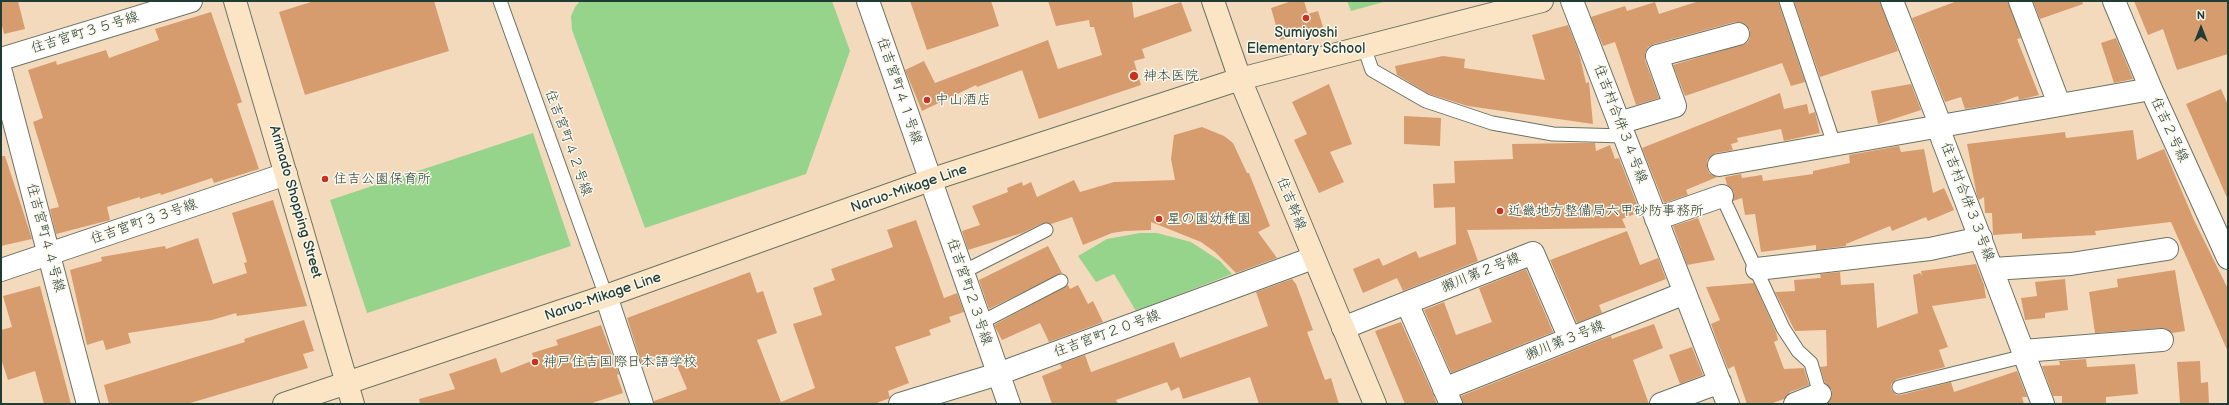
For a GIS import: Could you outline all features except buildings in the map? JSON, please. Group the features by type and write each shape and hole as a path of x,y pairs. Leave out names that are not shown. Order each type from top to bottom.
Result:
{"street":[{"name":"住吉宮町３５号線","path":"1,59 192,1"},
{"name":"Arimado Shopping Street","path":"235,1 353,404"},
{"name":"住吉宮町４１号線","path":"868,1 930,180"},
{"name":"住吉幹線","path":"1213,1 1240,79 1372,403"},
{"name":"Naruo-Mikage Line","path":"284,404 606,296 930,180 1240,79 1542,1"},
{"name":"住吉村合併３４号線","path":"1572,1 1728,404"},
{"name":"住吉村合併３３号線","path":"1892,1 1940,124 1942,138 2043,404"},
{"path":"2020,1 2060,104"},
{"name":"住吉２号線","path":"2114,1 2150,89 2228,258"},
{"path":"1622,129 1675,106 1657,56 1738,34"},
{"name":"住吉宮町４４号線","path":"1,72 88,404"},
{"path":"1719,165 1940,124 2150,89"},
{"name":"住吉宮町３３号線","path":"1,270 286,174"},
{"name":"住吉宮町２３号線","path":"930,180 1009,404"},
{"path":"1656,219 1722,196"},
{"path":"1757,270 1930,249 1981,238"},
{"path":"1993,270 2071,264 2167,249"},
{"name":"獺川第２号線","path":"1342,328 1533,253 1570,339"},
{"name":"住吉宮町２０号線","path":"900,404 998,374 1313,258"},
{"name":"獺川第３号線","path":"1447,397 1570,339 1685,293"},
{"path":"606,296 642,404"},
{"path":"1407,303 1447,397"},
{"path":"2024,354 2162,340"},
{"path":"1662,404 1720,382"},
{"path":"1795,404 1820,394"}],"lane":[{"name":"住吉宮町４２号線","path":"500,1 606,296"},
{"path":"1786,1 1834,144"},
{"path":"1364,47 1372,70 1426,101 1492,123 1553,134 1622,129"},
{"path":"1722,196 1783,328 1798,351 1811,363 1820,394"},
{"path":"963,272 1046,230"},
{"path":"980,323 1061,281"},
{"path":"1899,387 2024,354"}],"green space":[{"path":"580,1 832,1 850,51 806,174 645,228 572,30 571,16 575,7"},
{"path":"1347,1 1387,1 1351,11"},
{"path":"533,133 571,246 367,313 330,200"},
{"path":"1140,233 1157,233 1191,242 1220,261 1232,274 1136,311 1114,274 1096,282 1078,256 1107,239"}],"place":[{"name":"Sumiyoshi Elementary School","path":"1306,18"},
{"name":"神本医院","path":"1134,76"},
{"name":"中山酒店","path":"927,100"},
{"name":"住吉公園保育所","path":"325,179"},
{"name":"近畿地方整備局六甲砂防事務所","path":"1500,211"},
{"name":"星の園幼稚園","path":"1159,219"},
{"name":"神戸住吉国際日本語学校","path":"535,362"}]}
